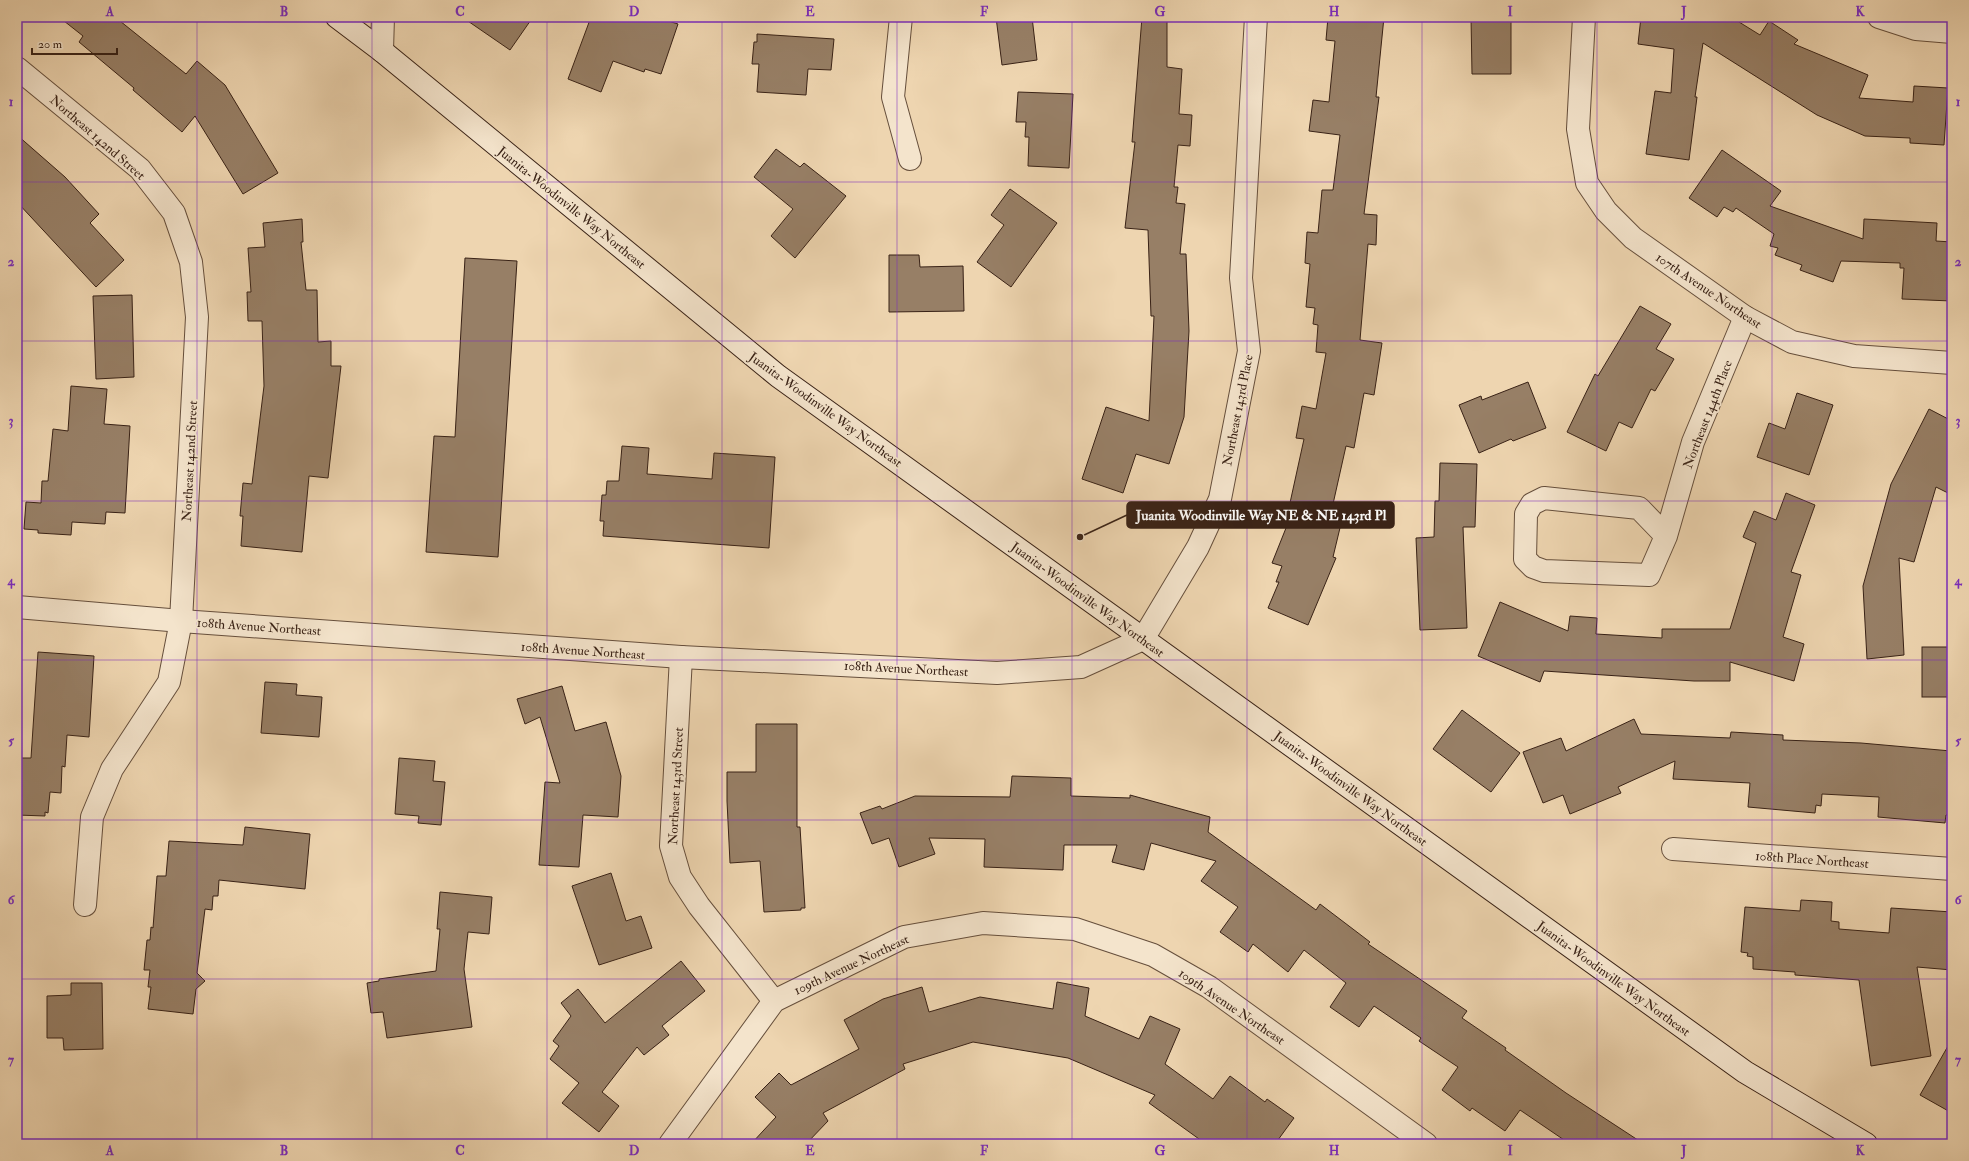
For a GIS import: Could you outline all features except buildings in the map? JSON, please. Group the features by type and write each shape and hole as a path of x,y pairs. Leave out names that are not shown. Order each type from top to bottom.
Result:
{"street":[{"name":"Juanita-Woodinville Way Northeast","path":"337,17 382,51 778,376 1745,1072 1866,1144"},
{"path":"382,51 383,17"},
{"path":"901,17 893,97 910,159"},
{"name":"Northeast 143rd Place","path":"1143,639 1198,547 1220,499 1249,351 1241,278 1256,17"},
{"name":"107th Avenue Northeast","path":"1584,17 1578,129 1587,183 1606,211 1633,238 1745,317 1792,342 1854,356 1952,363"},
{"path":"1879,17 1916,29 1952,32"},
{"name":"Northeast 142nd Street","path":"17,68 140,169 174,213 191,262 197,317 181,621 169,682 112,769 92,818 84,905"},
{"name":"Northeast 144th Place","path":"1666,536 1638,508 1544,498 1532,504 1526,514 1525,558 1533,567 1544,571 1649,575 1666,536 1693,442 1745,317"},
{"name":"108th Avenue Northeast","path":"17,607 181,621 681,657 997,673 1081,667 1143,639"},
{"name":"Northeast 143rd Street","path":"681,657 670,846 680,877 699,906 774,1001"},
{"name":"108th Place Northeast","path":"1673,849 1952,869"},
{"name":"109th Avenue Northeast","path":"670,1144 774,1001 904,937 983,923 1075,929 1154,955 1209,987 1426,1144"}],"place":[{"name":"Juanita Woodinville Way NE & NE 143rd Pl","path":"1080,537"}]}
